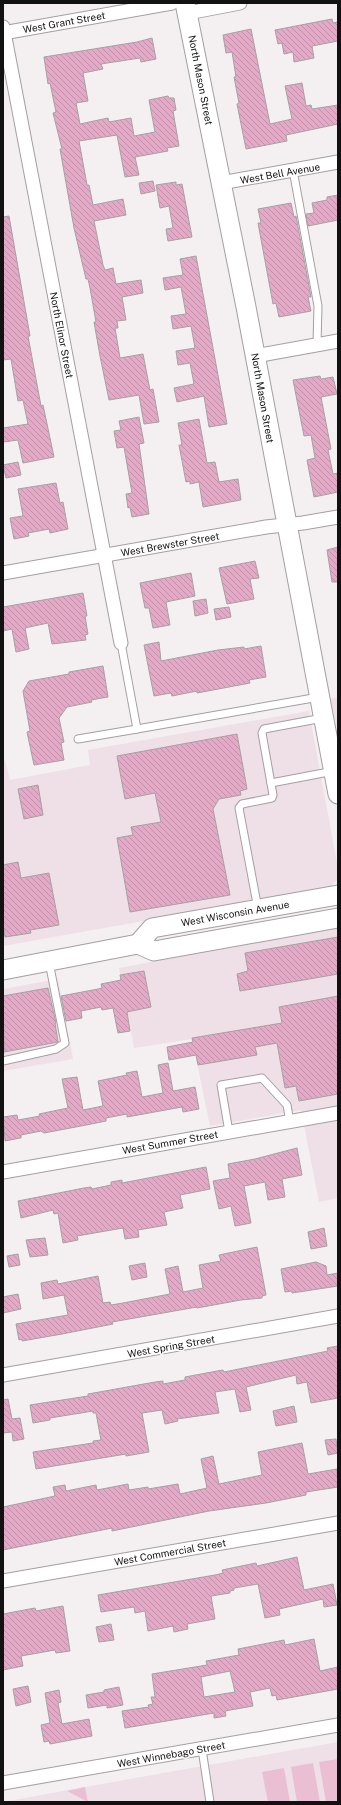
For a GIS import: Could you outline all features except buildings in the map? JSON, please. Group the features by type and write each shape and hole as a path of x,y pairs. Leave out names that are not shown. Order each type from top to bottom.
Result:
{"main road":[{"name":"North Mason Street","path":"187,8 338,794"},
{"name":"West Wisconsin Avenue","path":"138,944 152,928 338,895"},
{"path":"182,945 214,930 338,905"},
{"path":"3,970 138,944 154,951 338,918"}],"street":[{"name":"West Grant Street","path":"3,31 172,3"},
{"path":"187,8 240,3"},
{"name":"North Elinor Street","path":"3,31 121,643"},
{"name":"West Bell Avenue","path":"221,183 338,162"},
{"path":"255,356 338,341"},
{"name":"West Brewster Street","path":"3,573 266,527 338,517"},
{"name":"West Summer Street","path":"3,1172 338,1113"},
{"name":"West Spring Street","path":"3,1375 338,1316"},
{"name":"West Commercial Street","path":"3,1581 338,1523"},
{"name":"West Winnebago Street","path":"3,1783 338,1725"}],"lane":[{"path":"293,170 318,306 317,344"},
{"path":"121,643 137,729"},
{"path":"78,739 320,698"},
{"path":"258,909 239,808 242,804 272,798 274,795 262,733 264,729 323,718"},
{"path":"271,783 334,771"},
{"path":"3,1061 56,1049 65,1044 49,962"},
{"path":"229,1132 221,1085 262,1078 287,1106 290,1122"},
{"path":"202,1749 210,1802"}],"shaded area":[{"path":"338,697 338,732 331,699"},
{"path":"309,711 338,869 338,879 329,888 3,946 3,761 5,760 10,780 90,765 88,750"},
{"path":"338,927 338,1198 319,1202 301,1110 210,1126 192,1039 134,1048 119,968"},
{"path":"58,979 73,1059 3,1071 3,989"},
{"path":"338,1742 338,1802 3,1802 85,1787"},
{"path":"338,1759 338,1802 326,1802 319,1762"},
{"path":"313,1763 320,1802 297,1802 291,1767"},
{"path":"284,1768 290,1802 268,1802 262,1772"},
{"path":"85,1787 88,1802 67,1791"}]}
